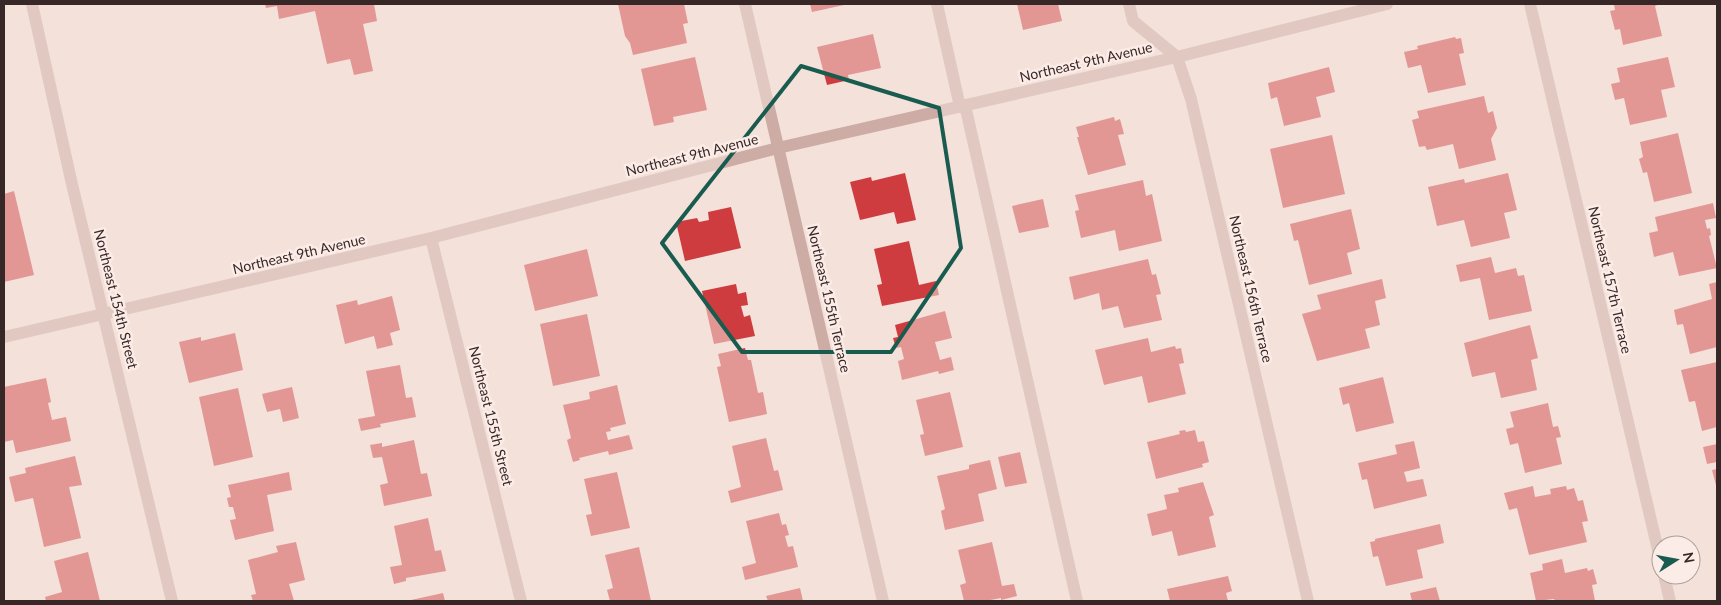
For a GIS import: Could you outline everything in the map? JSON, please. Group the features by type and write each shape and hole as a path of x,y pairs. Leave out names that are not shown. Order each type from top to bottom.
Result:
{"street":[{"name":"Northeast 154th Street","path":"32,4 71,180 172,601"},
{"name":"Northeast 155th Terrace","path":"745,4 883,601"},
{"path":"937,4 1077,601"},
{"path":"1129,4 1133,21 1177,57"},
{"name":"Northeast 9th Avenue","path":"4,337 104,312 234,285 431,238 778,148 1177,57 1387,4"},
{"name":"Northeast 157th Terrace","path":"1530,4 1654,535"},
{"name":"Northeast 156th Terrace","path":"1177,57 1191,99 1308,601"},
{"name":"Northeast 155th Street","path":"431,238 521,601"},
{"path":"1666,585 1670,601"}],"highlighted area":[{"path":"801,66 939,108 961,248 891,352 742,352 662,243"}],"building":[{"path":"265,4 374,4 377,21 363,24 373,71 354,75 350,59 327,64 315,11 279,19 277,6 266,8"},
{"path":"618,4 684,4 688,23 683,24 687,43 633,55 630,43 625,36"},
{"path":"810,4 844,4 844,5 812,12"},
{"path":"1017,4 1058,4 1062,21 1023,30"},
{"path":"1614,4 1660,4 1655,6 1662,36 1623,45 1620,29 1615,30 1610,11 1615,10"},
{"path":"873,34 881,68 848,75 849,80 827,85 817,47"},
{"path":"1455,37 1456,39 1461,38 1464,53 1459,54 1466,85 1428,93 1421,65 1408,68 1404,52 1418,49 1417,46"},
{"path":"695,57 707,110 673,117 674,122 654,126 641,69"},
{"path":"1668,57 1675,87 1661,90 1667,117 1630,125 1624,98 1615,100 1611,84 1620,82 1617,68"},
{"path":"1329,67 1335,92 1316,97 1321,117 1284,126 1277,97 1271,99 1268,83"},
{"path":"1484,96 1488,113 1493,111 1497,128 1491,139 1496,160 1459,169 1453,144 1427,150 1425,146 1419,147 1412,120 1419,118 1417,111"},
{"path":"1114,117 1115,121 1120,119 1124,134 1118,135 1126,165 1088,175 1076,127"},
{"path":"1678,133 1692,193 1654,202 1647,172 1643,173 1639,159 1643,157 1640,142"},
{"path":"1332,135 1345,194 1283,208 1270,149"},
{"path":"905,173 916,220 897,224 894,212 860,220 850,182 871,177 872,181"},
{"path":"1508,173 1517,210 1504,213 1510,238 1471,247 1464,220 1437,226 1428,187 1464,179 1465,183"},
{"path":"1143,180 1146,196 1152,194 1162,241 1119,251 1115,230 1081,238 1075,211 1079,210 1075,195"},
{"path":"14,191 34,275 4,282 4,194"},
{"path":"1043,199 1049,227 1019,233 1012,206"},
{"path":"1713,203 1716,218 1705,220 1707,229 1710,228 1711,235 1709,236 1717,268 1679,276 1673,252 1654,257 1649,233 1658,231 1655,217"},
{"path":"731,207 741,248 685,261 676,222 697,218 699,222 709,220 708,212"},
{"path":"1351,209 1360,249 1347,253 1352,274 1309,285 1298,240 1294,241 1290,224"},
{"path":"909,241 919,285 936,281 939,295 882,306 877,285 882,284 874,249"},
{"path":"587,249 598,296 535,311 524,265"},
{"path":"1491,257 1495,273 1516,268 1518,276 1524,275 1532,311 1489,320 1480,278 1460,282 1456,265"},
{"path":"1148,259 1152,275 1156,274 1161,294 1156,295 1162,320 1124,328 1118,306 1102,310 1099,293 1074,300 1069,277"},
{"path":"1382,279 1386,298 1375,301 1380,325 1365,329 1370,348 1317,361 1302,314 1321,309 1317,295"},
{"path":"1717,282 1717,347 1690,354 1683,324 1677,325 1674,310 1712,299 1709,284"},
{"path":"736,284 738,294 746,292 748,305 741,306 744,317 750,315 755,336 714,344 702,291"},
{"path":"392,296 400,330 390,333 393,345 377,349 374,336 345,344 336,305 357,300 358,305"},
{"path":"945,311 952,338 935,342 940,360 951,357 954,370 939,374 938,371 902,380 898,361 904,359 901,347 896,348 893,338 898,337 895,325"},
{"path":"587,314 600,376 553,386 540,324"},
{"path":"1530,325 1538,358 1531,360 1537,390 1501,398 1495,372 1472,377 1464,343"},
{"path":"235,333 243,370 189,383 179,342 201,337 201,341"},
{"path":"1148,338 1151,352 1175,346 1176,349 1181,348 1184,363 1179,364 1186,394 1148,403 1142,376 1104,385 1095,350"},
{"path":"745,348 748,360 751,360 758,393 763,392 767,414 729,422 717,367 721,366 718,354"},
{"path":"1717,362 1717,427 1702,431 1695,401 1689,402 1681,370"},
{"path":"400,365 406,398 412,397 416,417 380,424 381,427 361,431 358,419 375,416 366,371"},
{"path":"1383,377 1394,423 1356,432 1349,403 1343,405 1339,388"},
{"path":"46,378 51,402 48,403 52,420 66,417 71,441 16,453 13,440 4,442 4,387"},
{"path":"617,385 626,424 610,428 611,431 606,432 608,440 629,435 633,449 609,455 608,451 579,458 580,460 573,462 567,440 571,438 563,405 590,399 589,392"},
{"path":"292,387 299,418 283,422 280,409 267,412 262,394"},
{"path":"238,388 253,457 214,466 199,397"},
{"path":"950,392 963,447 925,456 920,435 924,434 916,400"},
{"path":"1548,403 1553,427 1558,426 1561,437 1556,438 1562,464 1525,473 1518,443 1510,445 1506,429 1514,427 1510,412"},
{"path":"1185,430 1186,432 1195,430 1198,442 1204,441 1209,462 1202,464 1203,467 1156,479 1147,442 1180,434 1179,431"},
{"path":"766,438 774,471 778,470 783,490 731,503 728,491 741,487 732,446"},
{"path":"414,440 421,474 427,473 432,496 384,506 380,485 388,483 382,457 373,458 370,445 382,443 382,447"},
{"path":"1414,441 1420,468 1404,472 1407,482 1423,479 1427,496 1374,509 1367,479 1362,480 1358,463 1397,454 1395,445"},
{"path":"1717,444 1717,462 1707,464 1703,447"},
{"path":"1020,452 1027,483 1005,487 998,457"},
{"path":"75,456 82,485 69,487 81,538 44,547 33,498 15,502 9,477 26,473 25,468"},
{"path":"990,460 997,489 978,494 984,521 945,530 941,511 945,509 937,476 969,469 969,465"},
{"path":"1717,469 1717,489 1712,470"},
{"path":"289,472 292,490 267,495 274,531 235,540 230,520 236,519 233,507 229,507 228,503 227,498 231,497 228,485"},
{"path":"617,472 630,528 591,536 586,515 592,514 584,479"},
{"path":"1203,482 1214,515 1209,517 1216,547 1178,556 1172,531 1152,536 1147,514 1167,509 1164,495 1179,492 1178,488"},
{"path":"1533,486 1535,497 1551,494 1550,489 1566,486 1567,490 1574,488 1578,501 1583,500 1588,521 1582,522 1587,542 1529,555 1517,508 1509,510 1504,493"},
{"path":"779,513 782,525 786,524 789,535 785,536 788,547 793,546 798,567 745,580 742,567 756,563 746,521"},
{"path":"428,518 435,551 441,550 446,571 406,578 406,581 394,584 390,567 402,565 394,526"},
{"path":"1440,524 1444,543 1417,550 1423,578 1386,586 1378,556 1373,557 1370,542 1375,541 1375,539"},
{"path":"296,542 305,580 289,584 294,601 253,601 251,595 256,594 248,560 278,552 276,546"},
{"path":"992,542 1002,586 1014,584 1017,596 1001,600 1001,598 985,601 964,601 960,585 966,583 958,550"},
{"path":"639,547 651,601 610,601 607,590 613,588 605,555"},
{"path":"88,552 100,601 46,601 45,597 62,592 54,561"},
{"path":"1562,559 1565,573 1587,568 1588,571 1593,569 1597,584 1592,585 1595,601 1555,601 1554,599 1536,601 1530,573 1543,570 1542,564"},
{"path":"1228,576 1232,591 1226,593 1228,601 1170,601 1167,589"},
{"path":"1436,587 1440,601 1412,601 1410,593"},
{"path":"800,588 803,601 768,601 766,596"},
{"path":"443,593 445,601 411,601 411,600"}]}
